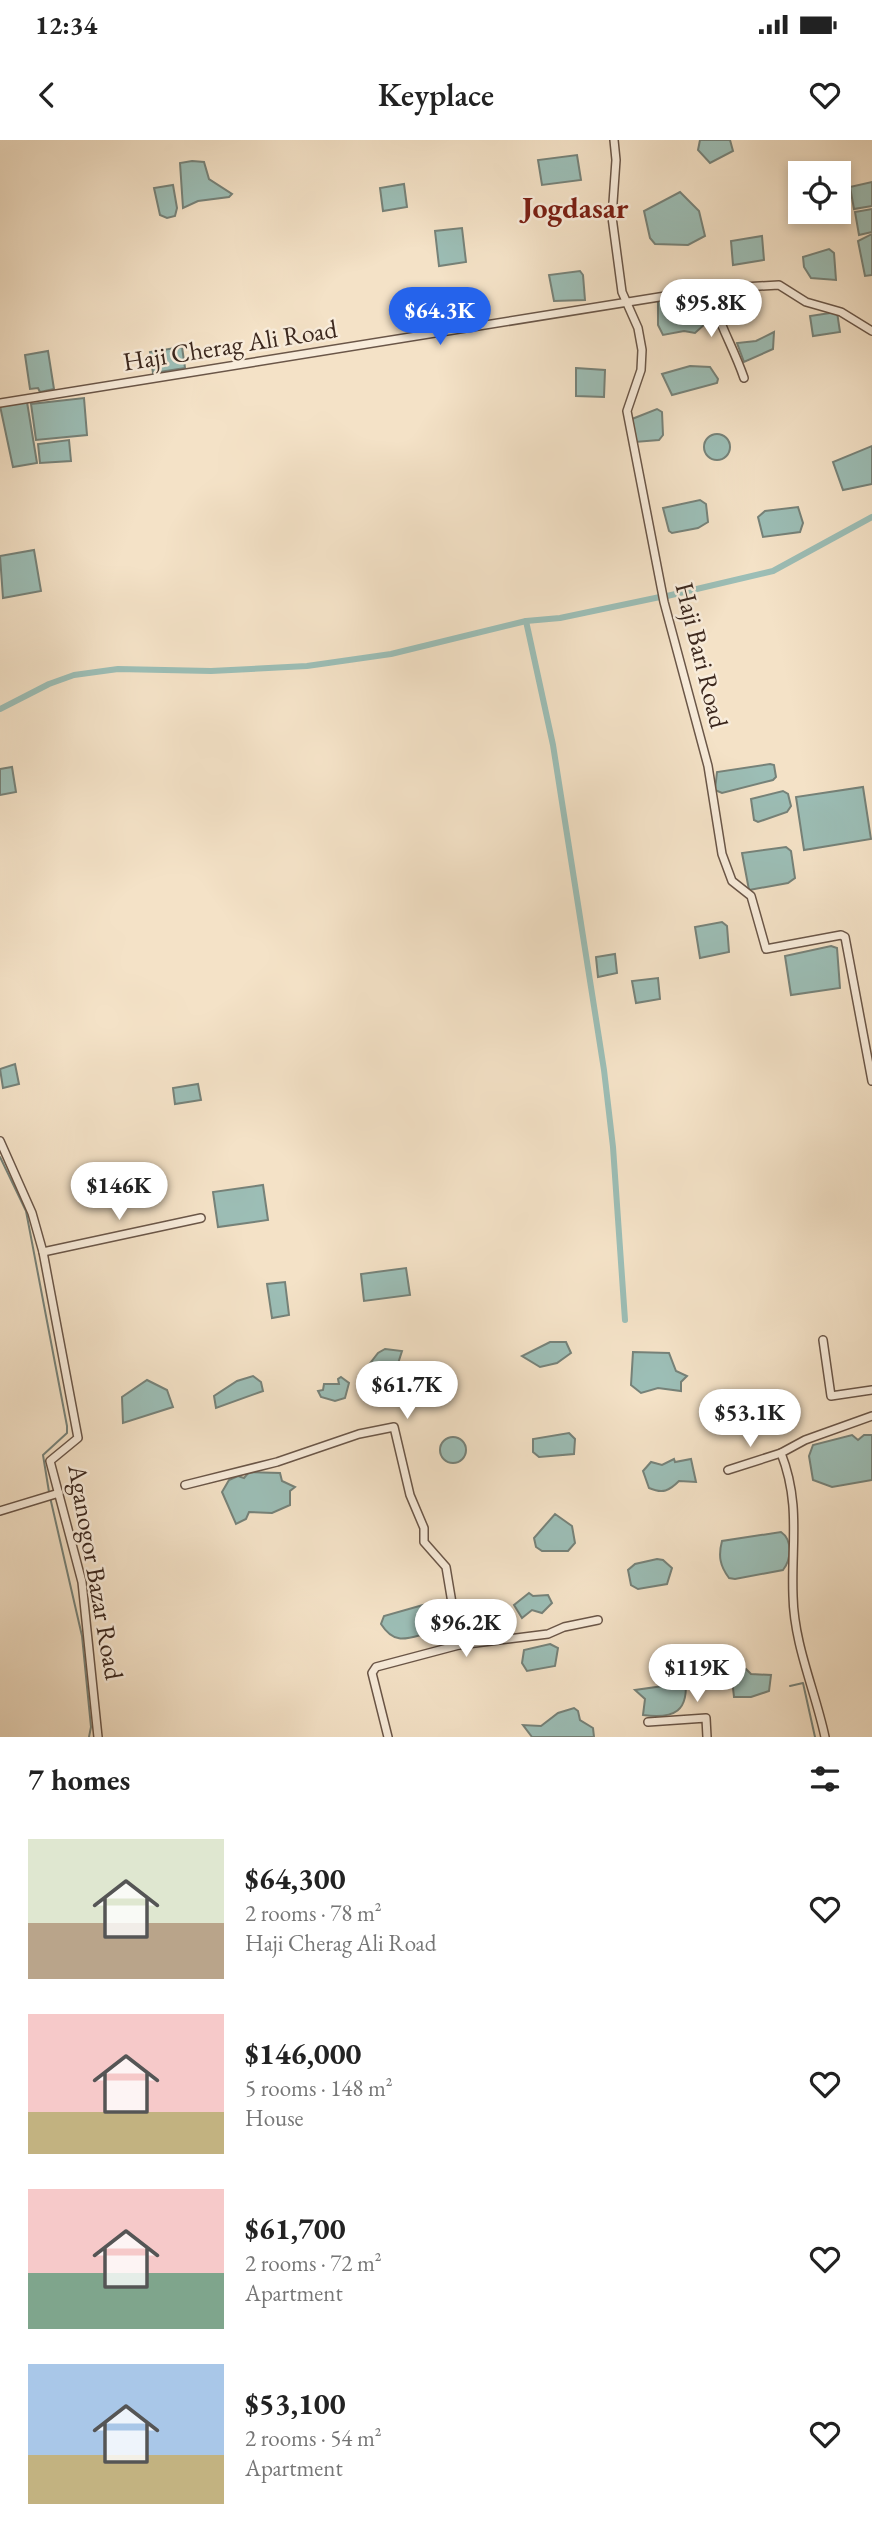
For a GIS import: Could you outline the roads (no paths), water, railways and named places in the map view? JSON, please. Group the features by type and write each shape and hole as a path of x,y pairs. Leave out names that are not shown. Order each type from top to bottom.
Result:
{"street":[{"name":"Haji Bari Road","path":"614,140 616,160 612,216 622,292 638,328 642,350 641,370 627,411 664,602 708,765 722,854 732,881 751,896 766,949 841,935 845,937 872,1080"},
{"name":"Haji Cherag Ali Road","path":"0,403 709,289 779,285 806,302 841,312 872,331"},
{"path":"709,289 719,325 734,350 744,378"},
{"name":"Aganogor Bazar Road","path":"0,1142 32,1213 43,1252 78,1438 50,1461 56,1494 82,1582 98,1737"},
{"path":"43,1252 201,1219"},
{"path":"822,1340 829,1393 836,1397 872,1390"},
{"path":"728,1470 781,1453 805,1440 872,1416"},
{"path":"185,1485 277,1462 359,1434 394,1427 410,1495 424,1528 424,1542 446,1567 459,1645"},
{"path":"781,1453 794,1507 796,1541 793,1596 798,1640 825,1737"},
{"path":"0,1511 56,1494"},
{"path":"388,1737 373,1670 459,1645 548,1634 564,1627 598,1620"},
{"path":"648,1722 706,1718 707,1737"}],"water":[{"path":"700,140 730,140 733,151 710,163 698,150"},
{"path":"577,155 581,180 542,185 538,160"},
{"path":"204,162 209,179 232,194 229,197 198,201 183,208 180,163"},
{"path":"872,182 872,206 854,209 851,187"},
{"path":"404,184 407,207 383,211 380,188"},
{"path":"173,185 177,208 175,216 167,218 160,215 154,188"},
{"path":"680,192 699,211 705,236 688,245 655,244 650,238 644,211"},
{"path":"872,209 872,232 859,235 855,212"},
{"path":"462,228 466,262 439,266 435,231"},
{"path":"872,234 872,275 865,276 858,241"},
{"path":"762,236 764,260 733,265 731,241"},
{"path":"829,249 834,253 836,280 811,278 804,267 803,257"},
{"path":"580,271 583,275 585,300 554,301 549,275"},
{"path":"689,295 701,301 705,324 695,333 684,331 663,335 658,325 658,301"},
{"path":"837,312 840,332 813,336 810,316"},
{"path":"774,332 773,349 744,362 737,343 756,341"},
{"path":"182,347 185,368 153,373 150,352"},
{"path":"48,351 54,389 40,392 38,388 30,389 25,355"},
{"path":"690,366 710,367 718,379 717,383 672,395 662,374"},
{"path":"576,368 605,370 604,397 576,396"},
{"path":"84,398 87,435 36,440 31,404"},
{"path":"27,402 37,463 13,467 0,406"},
{"path":"657,409 662,412 663,435 659,440 635,442 632,419"},
{"path":"717,434 726,438 730,447 726,456 717,460 708,456 704,447 708,438"},
{"path":"69,440 71,461 40,463 38,444"},
{"path":"872,446 872,484 843,490 833,462"},
{"path":"700,500 706,504 708,522 698,528 672,533 669,531 663,508"},
{"path":"798,507 803,523 800,532 763,537 758,517 765,511"},
{"path":"34,550 41,591 3,598 0,556"},
{"path":"774,765 776,777 773,780 722,793 715,790 717,772"},
{"path":"12,767 16,792 0,795 0,769"},
{"path":"863,787 871,839 804,850 796,797"},
{"path":"783,791 788,794 791,806 787,812 758,822 754,820 751,799"},
{"path":"786,847 791,851 795,878 788,883 749,890 742,853"},
{"path":"722,922 727,926 729,952 700,958 695,927"},
{"path":"831,946 837,948 840,988 791,995 785,956"},
{"path":"615,954 617,973 598,977 596,957"},
{"path":"658,978 660,999 636,1003 632,981"},
{"path":"15,1064 19,1084 3,1088 0,1069"},
{"path":"198,1084 201,1100 175,1104 173,1088"},
{"path":"263,1185 268,1220 218,1227 213,1192"},
{"path":"406,1268 410,1295 364,1301 361,1274"},
{"path":"285,1282 289,1315 272,1318 267,1284"},
{"path":"550,1342 566,1342 571,1353 557,1363 540,1367 522,1356"},
{"path":"385,1349 402,1351 394,1376 374,1373 368,1366 378,1353"},
{"path":"633,1352 669,1353 676,1371 687,1376 681,1382 681,1391 658,1388 641,1393 631,1385"},
{"path":"253,1376 261,1382 263,1391 216,1408 214,1396 237,1381"},
{"path":"341,1377 349,1383 345,1398 335,1401 321,1397 318,1391 323,1390 324,1384 339,1384 338,1379"},
{"path":"147,1380 167,1390 173,1407 123,1423 122,1397"},
{"path":"569,1433 575,1439 574,1454 539,1457 533,1452 533,1439"},
{"path":"852,1435 858,1440 864,1435 872,1435 872,1480 832,1487 813,1480 809,1456 813,1445"},
{"path":"453,1437 462,1441 466,1450 462,1459 453,1463 444,1459 440,1450 444,1441"},
{"path":"674,1459 675,1462 691,1459 696,1482 679,1481 662,1491 649,1488 643,1471 651,1462 662,1465"},
{"path":"249,1472 280,1473 282,1481 295,1487 290,1491 290,1505 272,1513 249,1512 246,1519 236,1524 222,1492 229,1480 238,1476 244,1478"},
{"path":"555,1514 572,1526 575,1543 568,1551 542,1551 536,1547 534,1538"},
{"path":"781,1532 788,1540 790,1550 783,1570 729,1578 721,1561 722,1541"},
{"path":"663,1560 672,1568 667,1584 638,1589 631,1585 628,1570 635,1564"},
{"path":"529,1593 533,1596 548,1595 552,1603 542,1613 532,1610 522,1618 514,1605"},
{"path":"423,1605 431,1623 428,1633 402,1639 391,1635 381,1624 384,1616"},
{"path":"550,1644 558,1648 555,1666 527,1671 522,1663 524,1650"},
{"path":"746,1669 751,1674 771,1675 769,1691 751,1697 734,1697 732,1679"},
{"path":"685,1676 685,1698 678,1711 663,1716 643,1715 645,1699 635,1690 663,1686"},
{"path":"574,1708 578,1711 580,1720 593,1728 594,1737 532,1737 523,1725 541,1726 558,1713"}],"waterway":[{"path":"667,596 773,571 872,517"},
{"path":"0,709 49,684 74,675 118,669 211,671 307,666 391,654 526,621 560,618 660,597"},
{"path":"526,621 553,745 604,1070 613,1147 625,1320"},
{"path":"0,1157 26,1211 67,1426 67,1433 43,1455 49,1492"},
{"path":"50,1497 82,1636 91,1727 89,1737"},
{"path":"790,1686 803,1683 815,1737"}],"district":[{"name":"Jogdasar","path":"575,207"}]}
